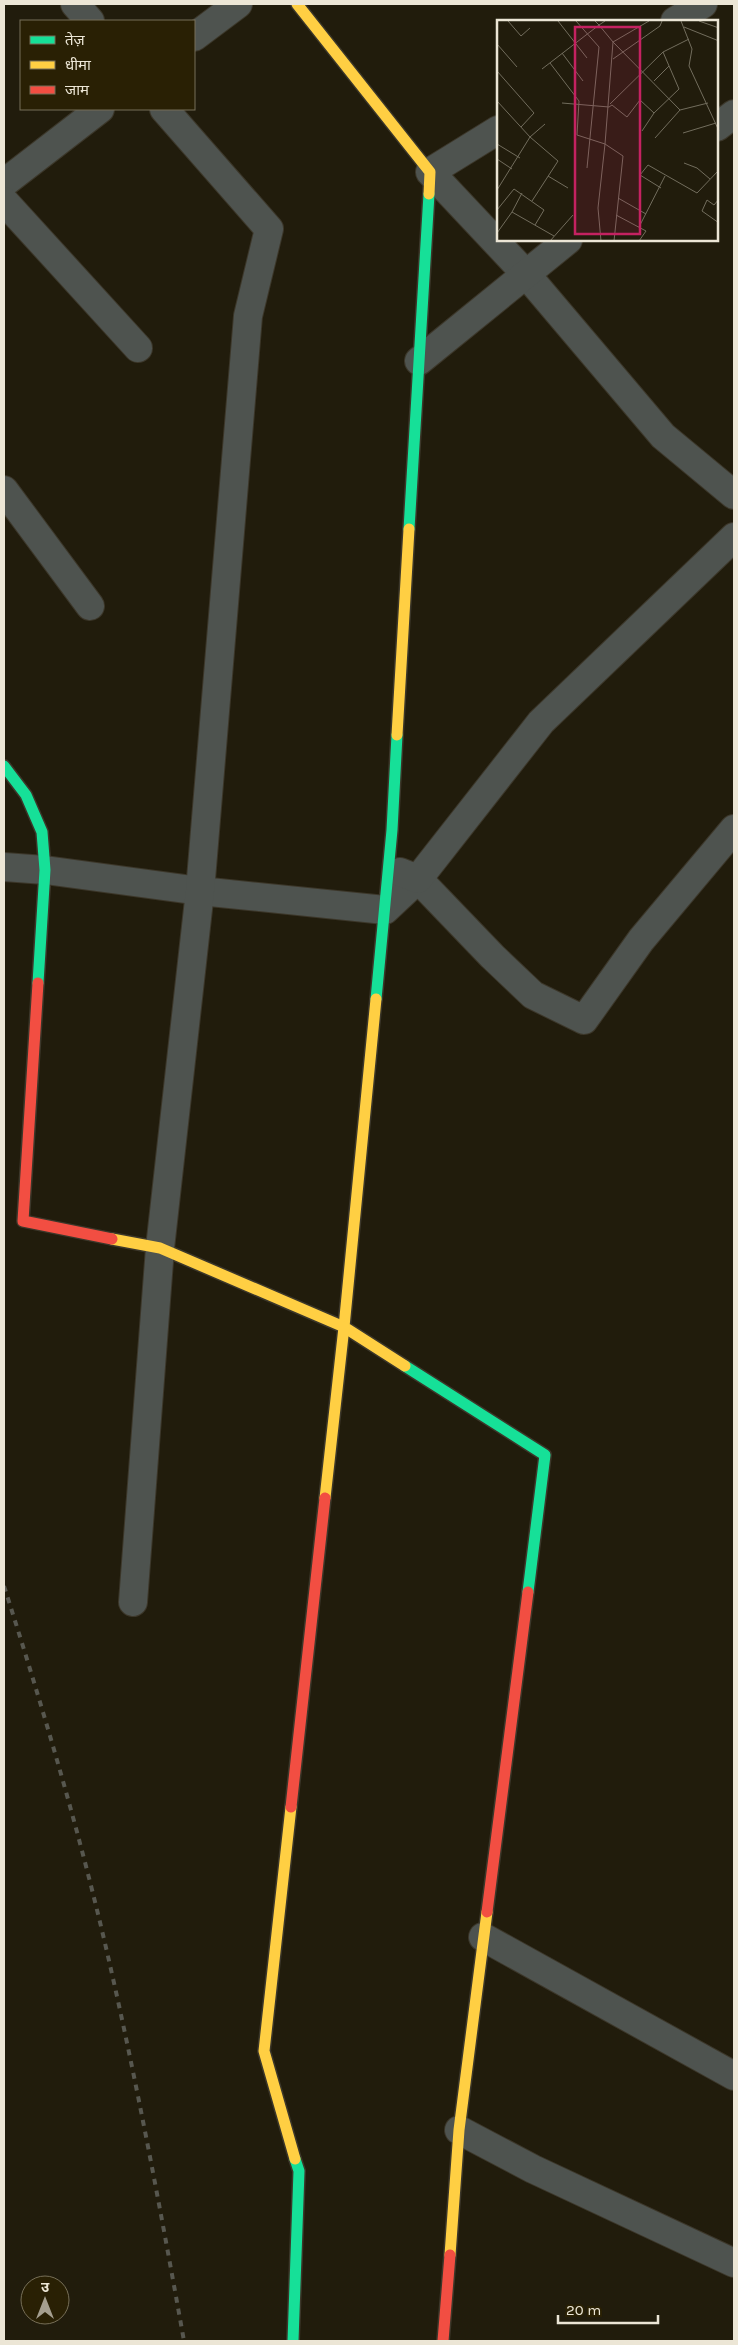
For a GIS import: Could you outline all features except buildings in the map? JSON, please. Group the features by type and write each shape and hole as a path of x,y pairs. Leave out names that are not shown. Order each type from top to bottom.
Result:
{"street":[{"path":"75,4 89,20"},
{"path":"195,36 238,4"},
{"path":"297,4 430,172 525,273 663,436 734,496"},
{"path":"677,20 703,4"},
{"path":"4,183 99,110"},
{"path":"133,1602 160,1248 200,891 248,316 269,229 165,110"},
{"path":"718,126 734,114"},
{"path":"430,172 497,131"},
{"path":"293,2341 299,2171 264,2051 344,1327 389,867 430,172"},
{"path":"4,201 138,348"},
{"path":"419,362 525,273 567,241"},
{"path":"4,490 90,606"},
{"path":"4,867 45,870 200,891 385,910 418,879 541,722 734,537"},
{"path":"4,766 26,795 42,832 45,870 23,1221 160,1248 344,1327 545,1455 459,2130 443,2341"},
{"path":"389,867 418,879 492,956 533,995 584,1020 641,940 734,829"},
{"path":"483,1937 734,2076"},
{"path":"459,2130 533,2169 733,2259"}],"railway":[{"path":"4,1586 57,1761 104,1939 147,2140 184,2341"}],"traffic: fast":[{"path":"409,529 429,194"},
{"path":"376,999 392,830 397,735"},
{"path":"4,766 26,795 42,832 45,870 38,983"},
{"path":"405,1366 545,1455 528,1592"},
{"path":"293,2341 299,2171 295,2159"}],"traffic: slow":[{"path":"297,4 430,172 429,194"},
{"path":"397,735 409,529"},
{"path":"376,999 344,1327 405,1366"},
{"path":"112,1239 160,1248 344,1327 325,1498"},
{"path":"291,1807 264,2051 295,2159"},
{"path":"450,2255 459,2130 487,1912"}],"traffic: jam":[{"path":"38,983 23,1221 112,1239"},
{"path":"291,1807 325,1498"},
{"path":"487,1912 528,1592"},
{"path":"443,2341 450,2255"}]}
